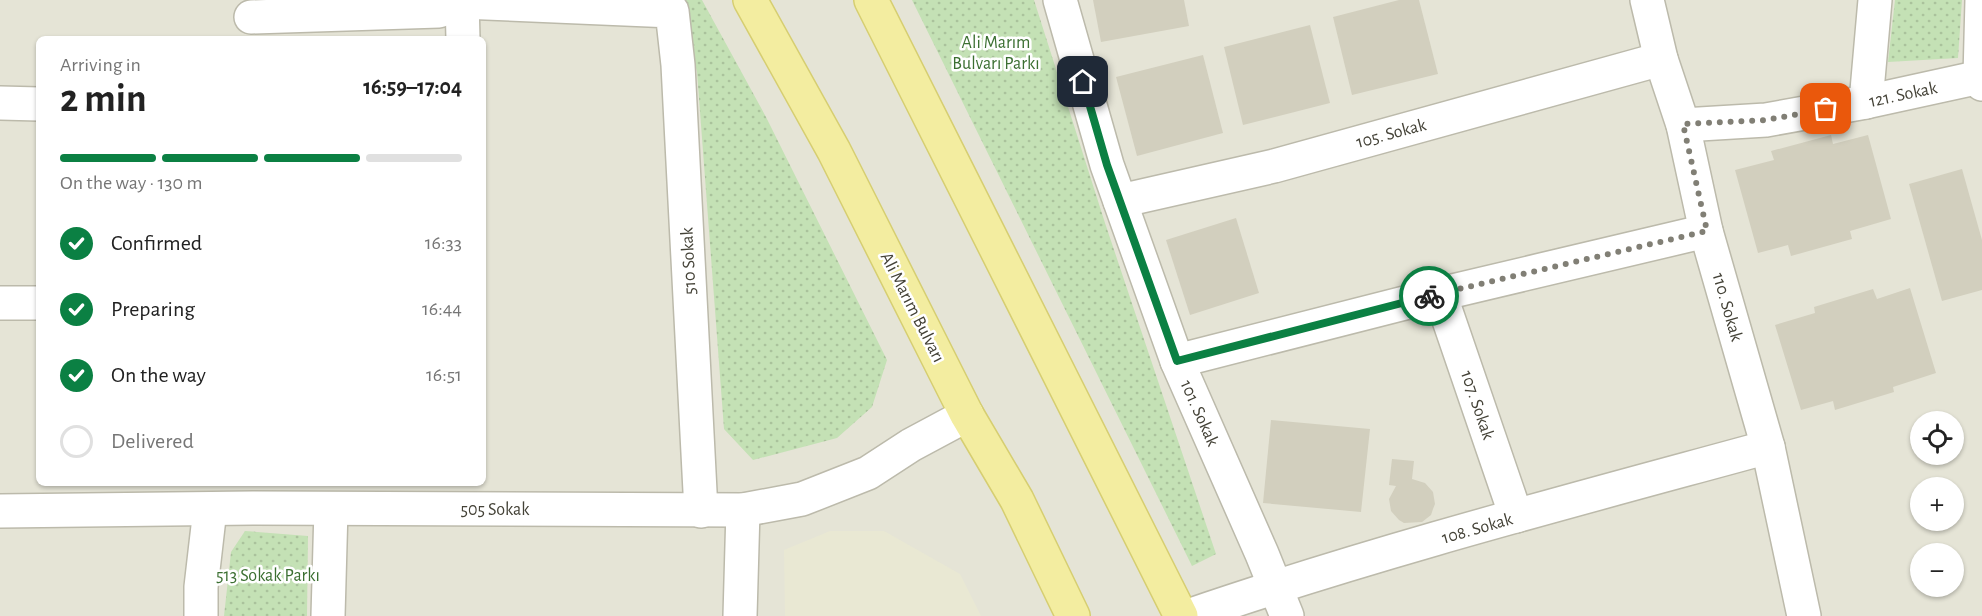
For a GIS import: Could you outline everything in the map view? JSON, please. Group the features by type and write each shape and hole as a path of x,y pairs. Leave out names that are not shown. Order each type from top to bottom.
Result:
{"main road":[{"name":"Ali Marım Bulvarı","path":"750,0 834,151 967,415 1017,500 1073,616"},
{"path":"871,0 1181,616"}],"street":[{"name":"101. Sokak","path":"1060,0 1107,165 1177,361 1287,616"},
{"name":"110. Sokak","path":"1647,0 1661,59 1683,124 1707,231 1768,447 1804,616"},
{"path":"1866,102 1875,0"},
{"path":"1981,80 1982,0"},
{"path":"251,19 438,11 462,1 462,36"},
{"name":"510 Sokak","path":"462,1 672,11 678,65 701,511"},
{"name":"105. Sokak","path":"1120,201 1274,166 1661,59"},
{"name":"121. Sokak","path":"1683,124 1766,120 1981,80"},
{"path":"0,104 36,104"},
{"path":"1177,361 1440,294 1707,231"},
{"name":"107. Sokak","path":"1440,294 1515,516"},
{"path":"0,303 36,303"},
{"name":"505 Sokak","path":"0,511 210,509 253,496 331,509 470,496 701,511 743,510 801,499 868,473 911,445 967,415"},
{"name":"108. Sokak","path":"1188,616 1275,586 1515,516 1768,447"},
{"path":"201,616 201,587 210,509"},
{"path":"328,616 331,509"},
{"path":"740,616 743,510"}],"shaded area":[{"path":"0,0 1982,0 1982,616 0,616"},
{"path":"830,531 884,531 960,574 981,616 785,616 784,550"}],"green space":[{"path":"679,0 702,0 766,117 887,360 872,407 837,438 753,460 724,429 697,72"},
{"name":"Ali Marım Bulvarı Parkı","path":"912,0 1034,0 1105,223 1216,554 1192,566"},
{"path":"1895,0 1962,0 1958,58 1888,62"},
{"name":"513 Sokak Parkı","path":"245,531 308,536 307,616 224,616 231,552"}],"building":[{"path":"1093,0 1184,0 1189,26 1101,42"},
{"path":"1399,0 1419,0 1438,74 1352,95 1333,17"},
{"path":"1310,25 1330,103 1243,125 1224,47"},
{"path":"1203,55 1223,133 1137,156 1116,77"},
{"path":"1831,135 1833,144 1868,135 1891,219 1850,231 1852,239 1791,256 1788,245 1758,253 1735,170 1774,160 1771,151"},
{"path":"1962,169 1982,240 1982,290 1942,301 1909,184"},
{"path":"1236,218 1259,293 1190,315 1166,240"},
{"path":"1910,288 1936,373 1893,387 1894,392 1835,410 1833,401 1801,410 1775,325 1815,313 1814,307 1873,289 1877,299"},
{"path":"1271,420 1370,429 1361,512 1263,503"},
{"path":"1392,459 1414,461 1412,479 1425,483 1433,492 1435,504 1431,515 1422,522 1404,523 1391,511 1389,499 1396,486 1389,485"}],"way so far":[{"path":"1429,296 1707,231 1683,124 1766,120 1826,109"}],"route":[{"path":"1083,82 1107,165 1177,361 1429,296"}]}
